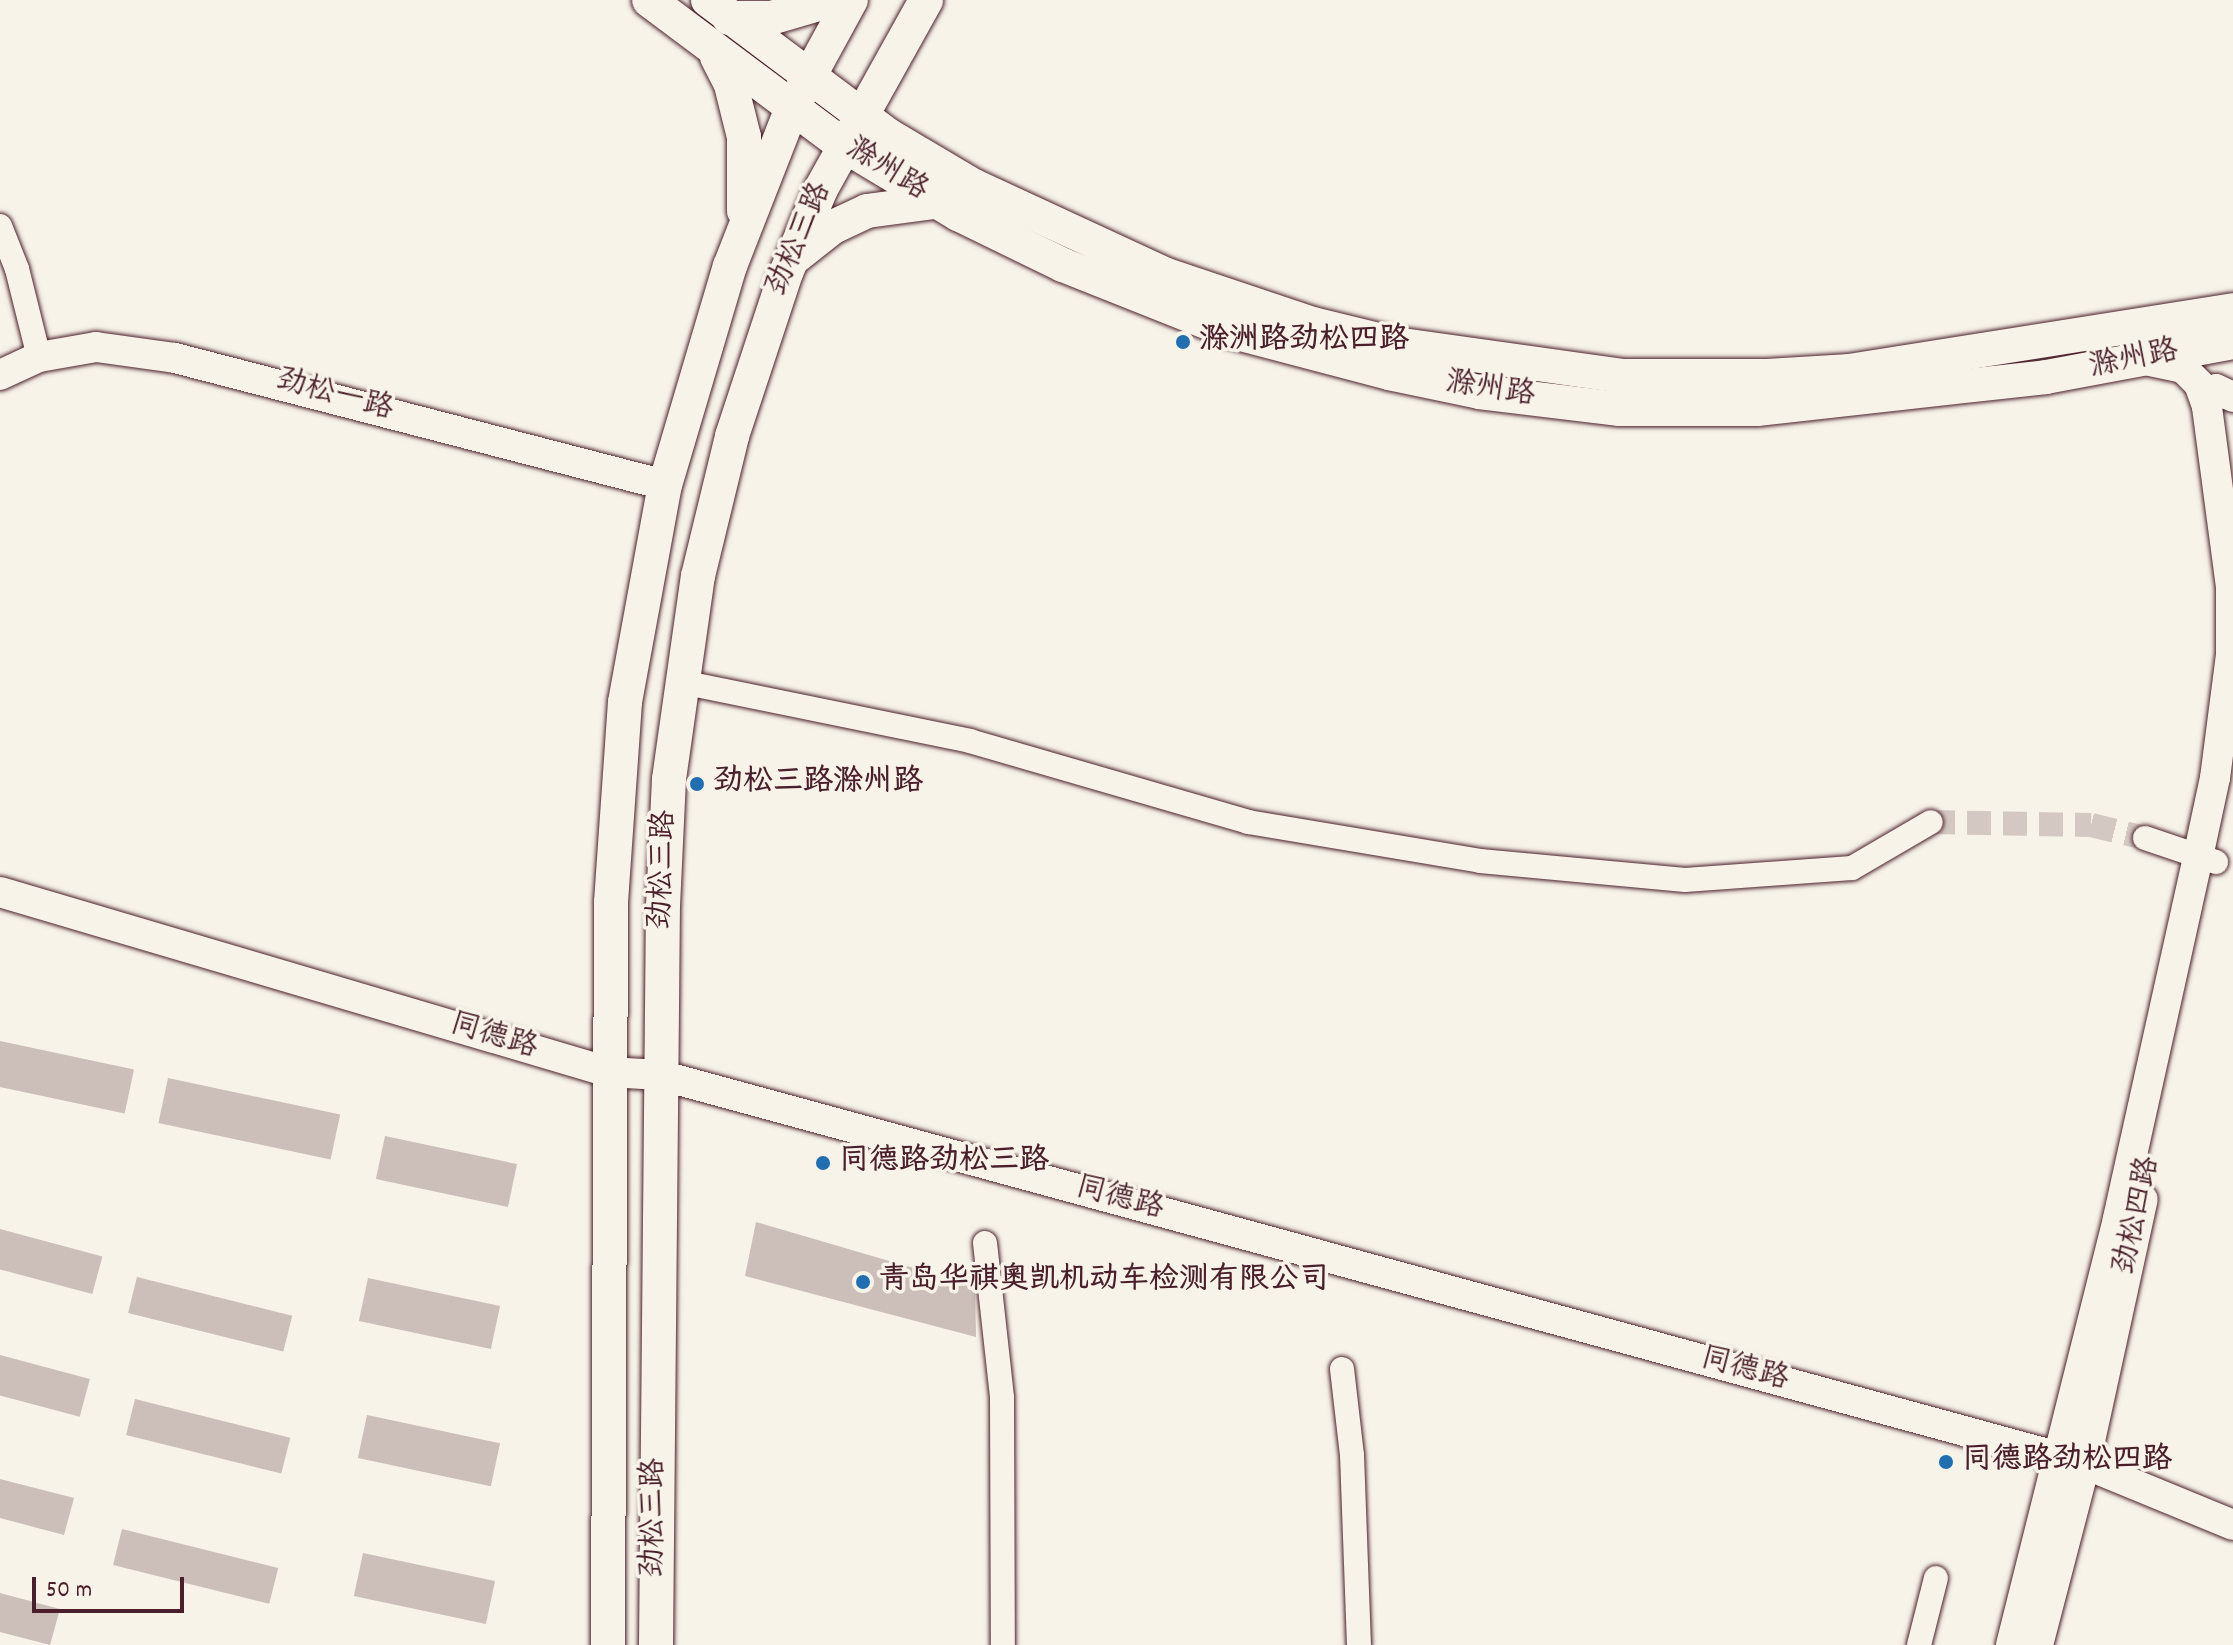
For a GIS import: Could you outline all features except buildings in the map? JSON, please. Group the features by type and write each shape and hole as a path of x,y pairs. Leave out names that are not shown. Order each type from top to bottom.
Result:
{"main road":[{"name":"滁州路","path":"649,0 715,54 800,94 861,116 974,186 1167,275 1313,324 1484,360 1622,376 1850,371 2233,310"},
{"path":"719,9 771,18 832,0"},
{"name":"劲松三路","path":"608,1645 609,1072 617,776 636,630 665,485 744,232 800,94 851,0"},
{"name":"劲松三路","path":"656,1645 660,1075 669,779 681,682 715,498 791,260 843,145 926,0"},
{"name":"滁州路","path":"719,9 800,94 843,145 934,202 1063,265 1226,330 1303,353 1479,392 1636,410 1757,409 2031,379 2233,342"},
{"path":"715,54 731,85 744,137 744,232"},
{"path":"791,260 833,227 867,211 934,202"}],"street":[{"path":"0,226 17,269 39,357"},
{"name":"劲松一路","path":"0,375 39,357 96,347 175,358 665,485"},
{"path":"2140,359 2183,368 2220,401 2231,587 2231,655 2207,859"},
{"path":"681,682 970,741 1248,822 1480,861 1685,880 1852,868 1931,822"},
{"path":"2038,1645 2072,1461 2207,859 2233,786"},
{"path":"2145,838 2207,859"},
{"name":"同德路","path":"0,892 609,1072 660,1075 2072,1461 2233,1525"},
{"path":"985,1243 1002,1398 1003,1645"},
{"path":"1342,1369 1352,1455 1359,1645"},
{"path":"2011,1645 2072,1461"},
{"path":"1919,1645 1936,1578"}],"tunnel":[{"path":"1931,822 2091,825 2145,838"}],"place":[{"name":"滁洲路劲松四路","path":"1183,342"},
{"name":"劲松三路滁州路","path":"697,784"},
{"name":"同德路劲松三路","path":"823,1163"},
{"name":"青岛华祺奥凯机动车检测有限公司","path":"863,1282"},
{"name":"同德路劲松四路","path":"1946,1462"}]}
